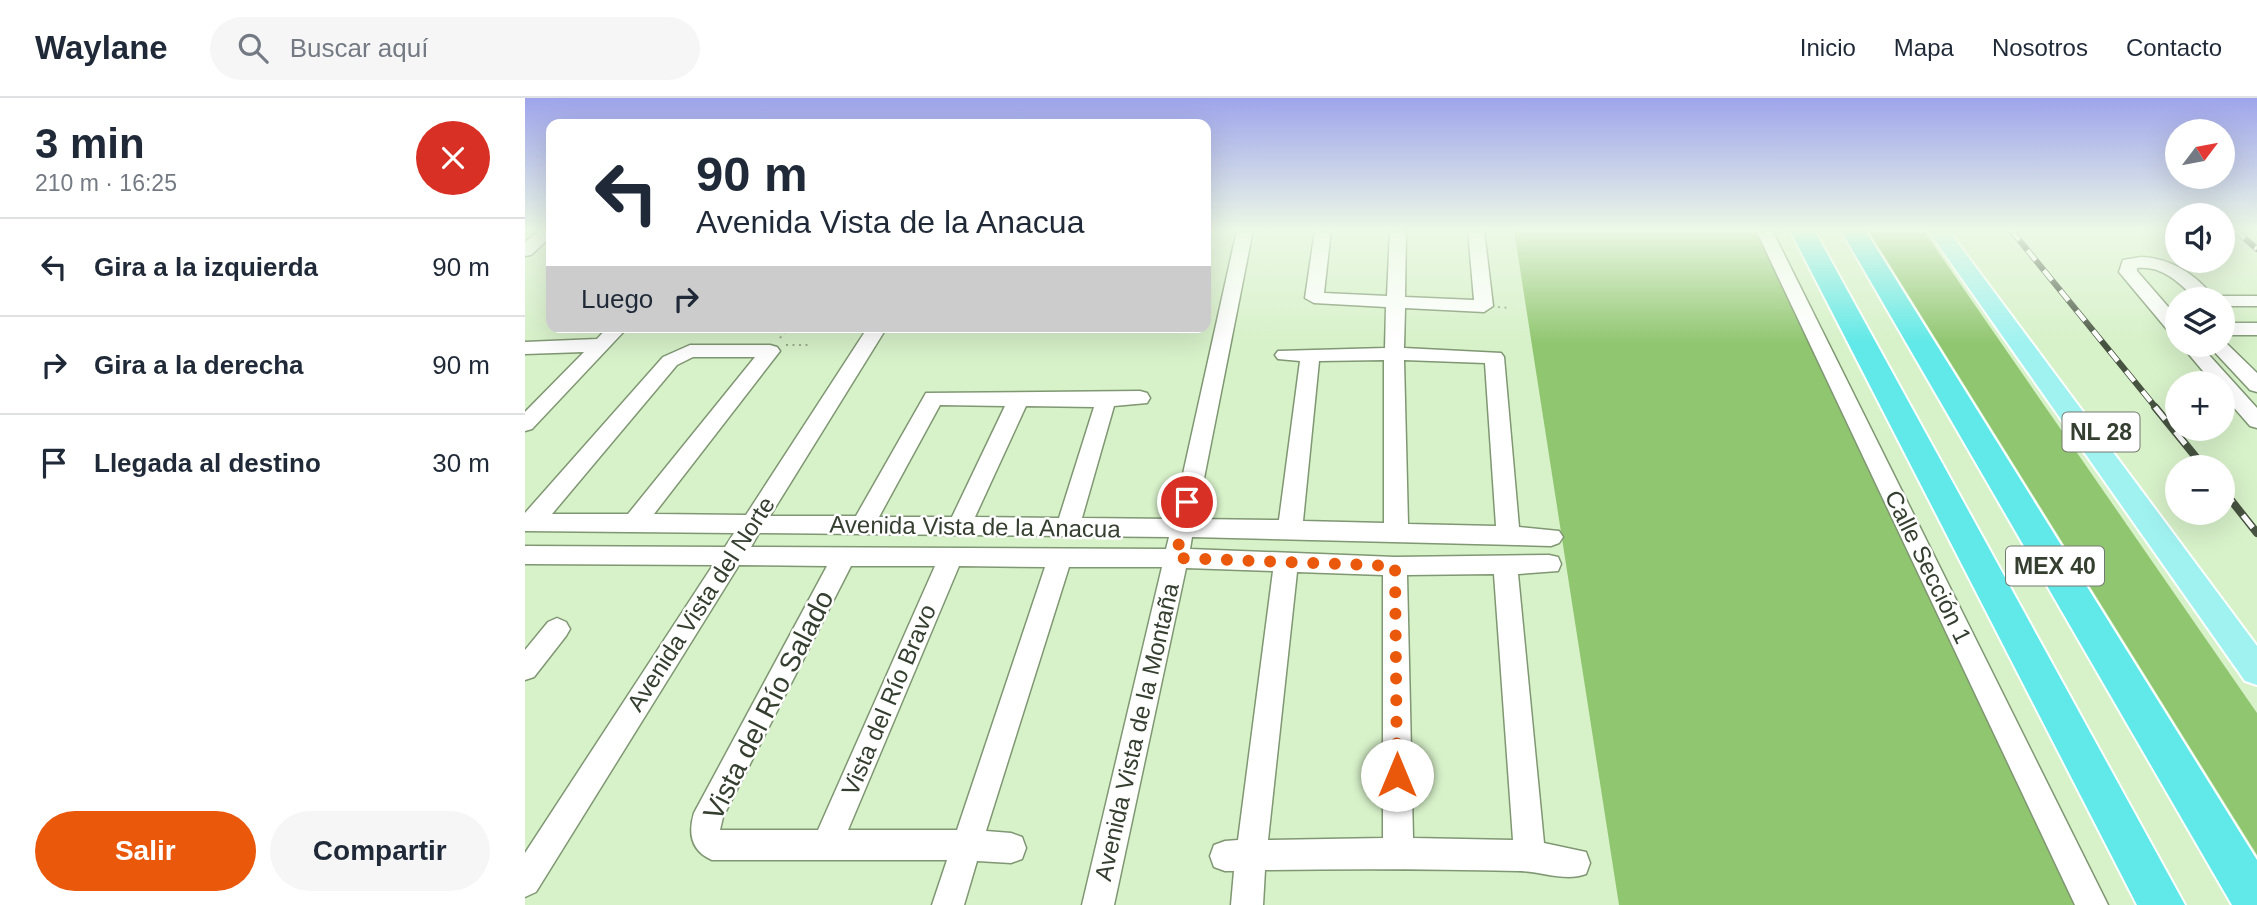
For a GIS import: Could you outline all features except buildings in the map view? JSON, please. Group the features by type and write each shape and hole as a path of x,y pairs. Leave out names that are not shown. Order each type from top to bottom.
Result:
{"highway":[{"name":"MEX 40","path":"1822,268 2162,905"},
{"name":"MEX 40","path":"1876,268 2257,903"}],"main road":[{"path":"1966,268 2245,640"},
{"name":"NL 28","path":"1977,268 2245,640 2257,671"}],"street":[{"name":"Avenida Vista de la Montaña","path":"1098,905 1176,558 1237,268"},
{"path":"1318,268 1313,303 1395,302 1484,306 1480,268"},
{"path":"1396,268 1394,354 1396,533"},
{"name":"Calle Sección 1","path":"1782,268 2092,905"},
{"path":"2129,268 2128,272 2165,312"},
{"path":"2168,268 2193,287"},
{"path":"2235,301 2257,301"},
{"path":"2235,329 2257,329"},
{"path":"525,425 613,333"},
{"name":"Avenida Vista del Norte","path":"525,881 874,333"},
{"path":"525,348 602,345"},
{"path":"528,522 670,360 690,351 770,351 634,523"},
{"path":"1285,355 1494,357 1509,535"},
{"path":"1290,529 1310,355"},
{"path":"2201,357 2257,421"},
{"path":"2229,357 2257,386"},
{"path":"910,397 1018,400 1140,398"},
{"path":"862,526 933,398"},
{"path":"958,528 1018,400"},
{"path":"1067,528 1106,400"},
{"name":"Avenida Vista de la Anacua","path":"528,522 1290,529 1551,537"},
{"name":"Avenida Vista de la Anacua","path":"525,555 1176,558 1395,566 1549,564"},
{"name":"Vista del Río Salado","path":"845,555 715,800 704,829 706,839 712,845 967,845 1011,848"},
{"name":"Vista del Río Bravo","path":"827,844 951,556"},
{"path":"948,905 1060,557"},
{"path":"1247,905 1238,856 1286,563"},
{"path":"1395,566 1398,853"},
{"path":"1505,566 1530,856"},
{"path":"528,660 557,629"},
{"path":"1238,856 1398,853 1530,856 1574,863"}],"path":[{"path":"775,345 810,345"}],"green space":[{"path":"1520,268 1776,268 2079,905 1619,905"},
{"path":"1891,268 1949,268 2257,713 2257,855"}],"railway":[{"path":"2042,268 2157,409"},
{"path":"2155,407 2194,455"},
{"path":"2235,505 2257,533"}],"route":[{"path":"1187,502 1176,558 1395,566 1397,775"}]}
